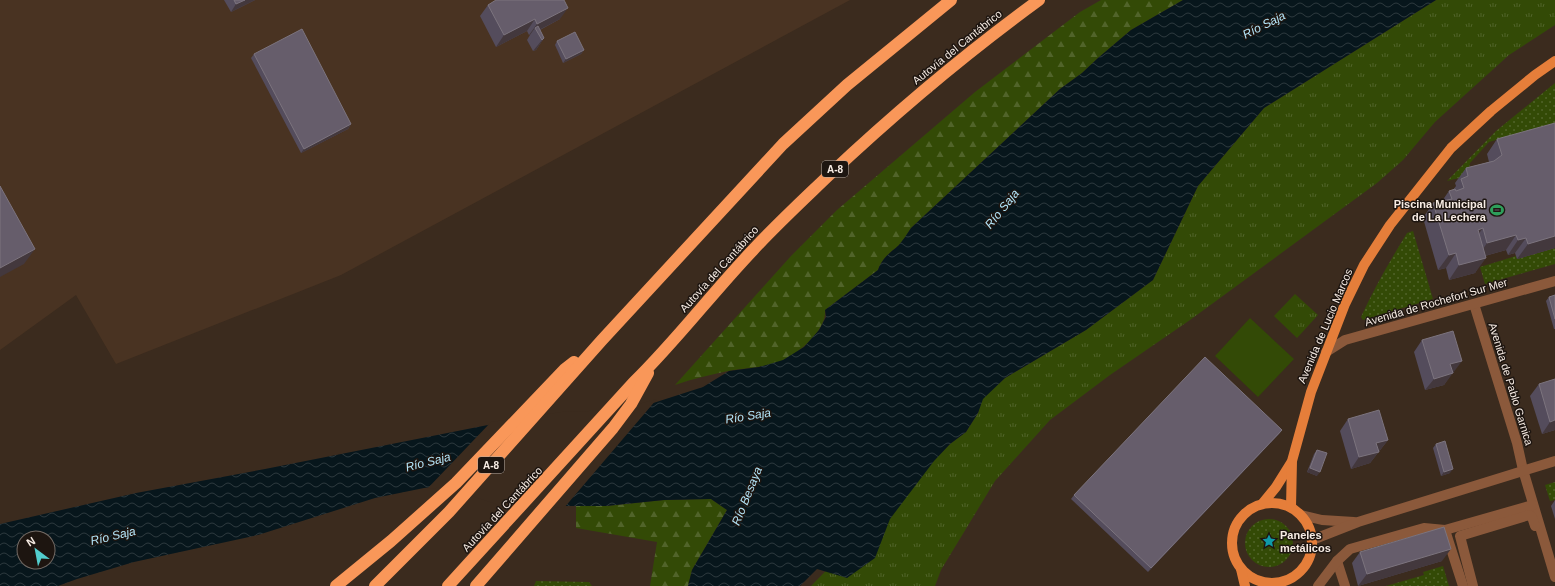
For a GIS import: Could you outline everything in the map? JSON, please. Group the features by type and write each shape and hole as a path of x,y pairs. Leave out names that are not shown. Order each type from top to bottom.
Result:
{"highway":[{"name":"A-8","path":"375,586 449,512 602,340 788,140 853,80 951,0"},
{"name":"Autovía del Cantábrico","path":"448,586 654,362 753,249 860,145 937,79 1039,0"},
{"path":"336,586 424,513 461,478 565,369 602,340"},
{"path":"476,586 613,428 632,404 654,362"}],"main road":[{"name":"Avenida de Lucio Marcos","path":"1291,507 1292,461 1311,392 1345,304 1364,265 1390,225 1451,148 1491,111 1535,74 1555,60"},
{"name":"Avenida de Lucio Marcos","path":"1263,503 1276,487 1292,461"},
{"path":"1263,503 1278,503 1291,507 1301,515 1309,527 1312,540 1311,552 1306,564 1298,574 1287,581 1273,585 1261,583 1247,576 1237,565 1231,550 1232,535 1238,521 1249,510 1263,503"},
{"path":"1241,569 1245,586"}],"street":[{"name":"Avenida de Rochefort Sur Mer","path":"1326,352 1345,340 1555,281"},
{"name":"Avenida de Pablo Garnica","path":"1474,304 1533,505 1552,560 1555,577"},
{"path":"1312,540 1358,522 1555,461"},
{"path":"1318,586 1337,561 1350,549 1424,528 1445,530 1533,505"},
{"path":"1301,515 1322,520 1358,522"},
{"path":"1473,586 1460,536 1529,515 1532,517 1552,586"},
{"path":"1445,530 1463,586"},
{"path":"1337,561 1345,586"}],"shaded area":[{"path":"0,0 850,0 341,275 116,364 76,295 0,350"}],"green space":[{"path":"1101,0 1183,0 1131,30 1082,73 1060,89 911,228 901,243 884,259 878,270 825,310 822,325 804,347 782,361 769,365 728,371 675,385 791,256 837,210 975,92 1080,12"},
{"path":"1436,0 1555,0 1555,25 1509,55 1435,122 1403,160 1377,183 1190,320 1110,375 1050,420 995,481 941,570 935,586 811,586 950,444 966,432 978,413 982,399 1005,378 1086,330 1153,280 1198,186 1264,108"},
{"path":"1555,83 1555,123 1489,142 1470,163 1469,168 1471,175 1447,181 1496,131"},
{"path":"1413,231 1433,299 1363,320 1361,317 1382,275 1407,233"},
{"path":"1555,248 1555,264 1485,284 1480,267 1516,256 1517,259"},
{"path":"1295,294 1318,315 1297,338 1274,316"},
{"path":"1250,318 1294,359 1258,397 1215,356"},
{"path":"1555,482 1555,500 1550,501 1545,485"},
{"path":"711,499 727,510 692,570 688,586 650,586 657,542 576,528 576,506 606,506 664,500"},
{"path":"1264,519 1274,519 1286,526 1293,538 1293,548 1286,560 1274,567 1264,567 1256,563 1249,556 1245,548 1245,538 1249,530 1256,523"},
{"path":"1443,566 1449,586 1386,586 1424,575 1423,572"},
{"path":"536,581 589,582 592,586 534,586"}],"water":[{"path":"1183,0 1436,0 1264,108 1198,186 1153,280 1086,330 1005,378 983,399 978,413 966,432 950,444 934,461 890,519 875,558 847,578 817,569 800,586 688,586 692,570 727,510 711,499 664,500 606,506 558,506 446,485 375,498 258,535 134,562 58,586 0,586 0,524 136,493 498,423 616,412 644,406 703,387 729,371 759,367 783,360 804,347 819,330 826,317 825,310 878,270 884,259 899,245 911,228 1060,89 1082,73 1131,30"}],"pier":[{"path":"657,399 564,508 499,505 445,487 427,489 491,422 562,412 616,410"}],"building":[{"path":"234,0 245,0 236,4"},
{"path":"496,0 564,0 568,8 537,24 535,19 504,35 488,5"},
{"path":"538,26 544,38 542,40 535,28"},
{"path":"302,29 351,124 304,149 254,54"},
{"path":"575,32 584,50 566,59 557,41"},
{"name":"Piscina Municipal de La Lechera","path":"1555,123 1555,236 1528,244 1526,238 1518,240 1516,235 1487,243 1483,228 1478,230 1486,258 1459,265 1456,253 1449,255 1433,203 1452,199 1449,191 1455,189 1456,191 1464,188 1461,179 1468,176 1466,168 1494,161 1502,155 1497,139"},
{"path":"0,186 35,249 0,268"},
{"path":"1555,295 1555,319 1549,297"},
{"path":"1453,331 1462,361 1450,364 1453,373 1434,379 1422,340"},
{"path":"1205,357 1282,430 1151,568 1074,495"},
{"path":"1555,379 1555,420 1550,422 1539,384"},
{"path":"1379,410 1388,440 1376,443 1379,452 1359,457 1348,419"},
{"path":"1445,441 1453,469 1444,472 1436,444"},
{"path":"1317,450 1327,453 1320,472 1310,468"},
{"path":"1444,527 1451,549 1367,574 1360,552"}],"place":[{"name":"Piscina Municipal de La Lechera","path":"1497,210"},
{"name":"Paneles metálicos","path":"1269,541"}],"water label":[{"name":"Río Saja","path":"1264,25"},
{"name":"Río Saja","path":"1002,209"},
{"name":"Río Saja","path":"748,416"},
{"name":"Río Saja","path":"428,462"},
{"name":"Río Besaya","path":"747,496"},
{"name":"Río Saja","path":"113,536"}]}
